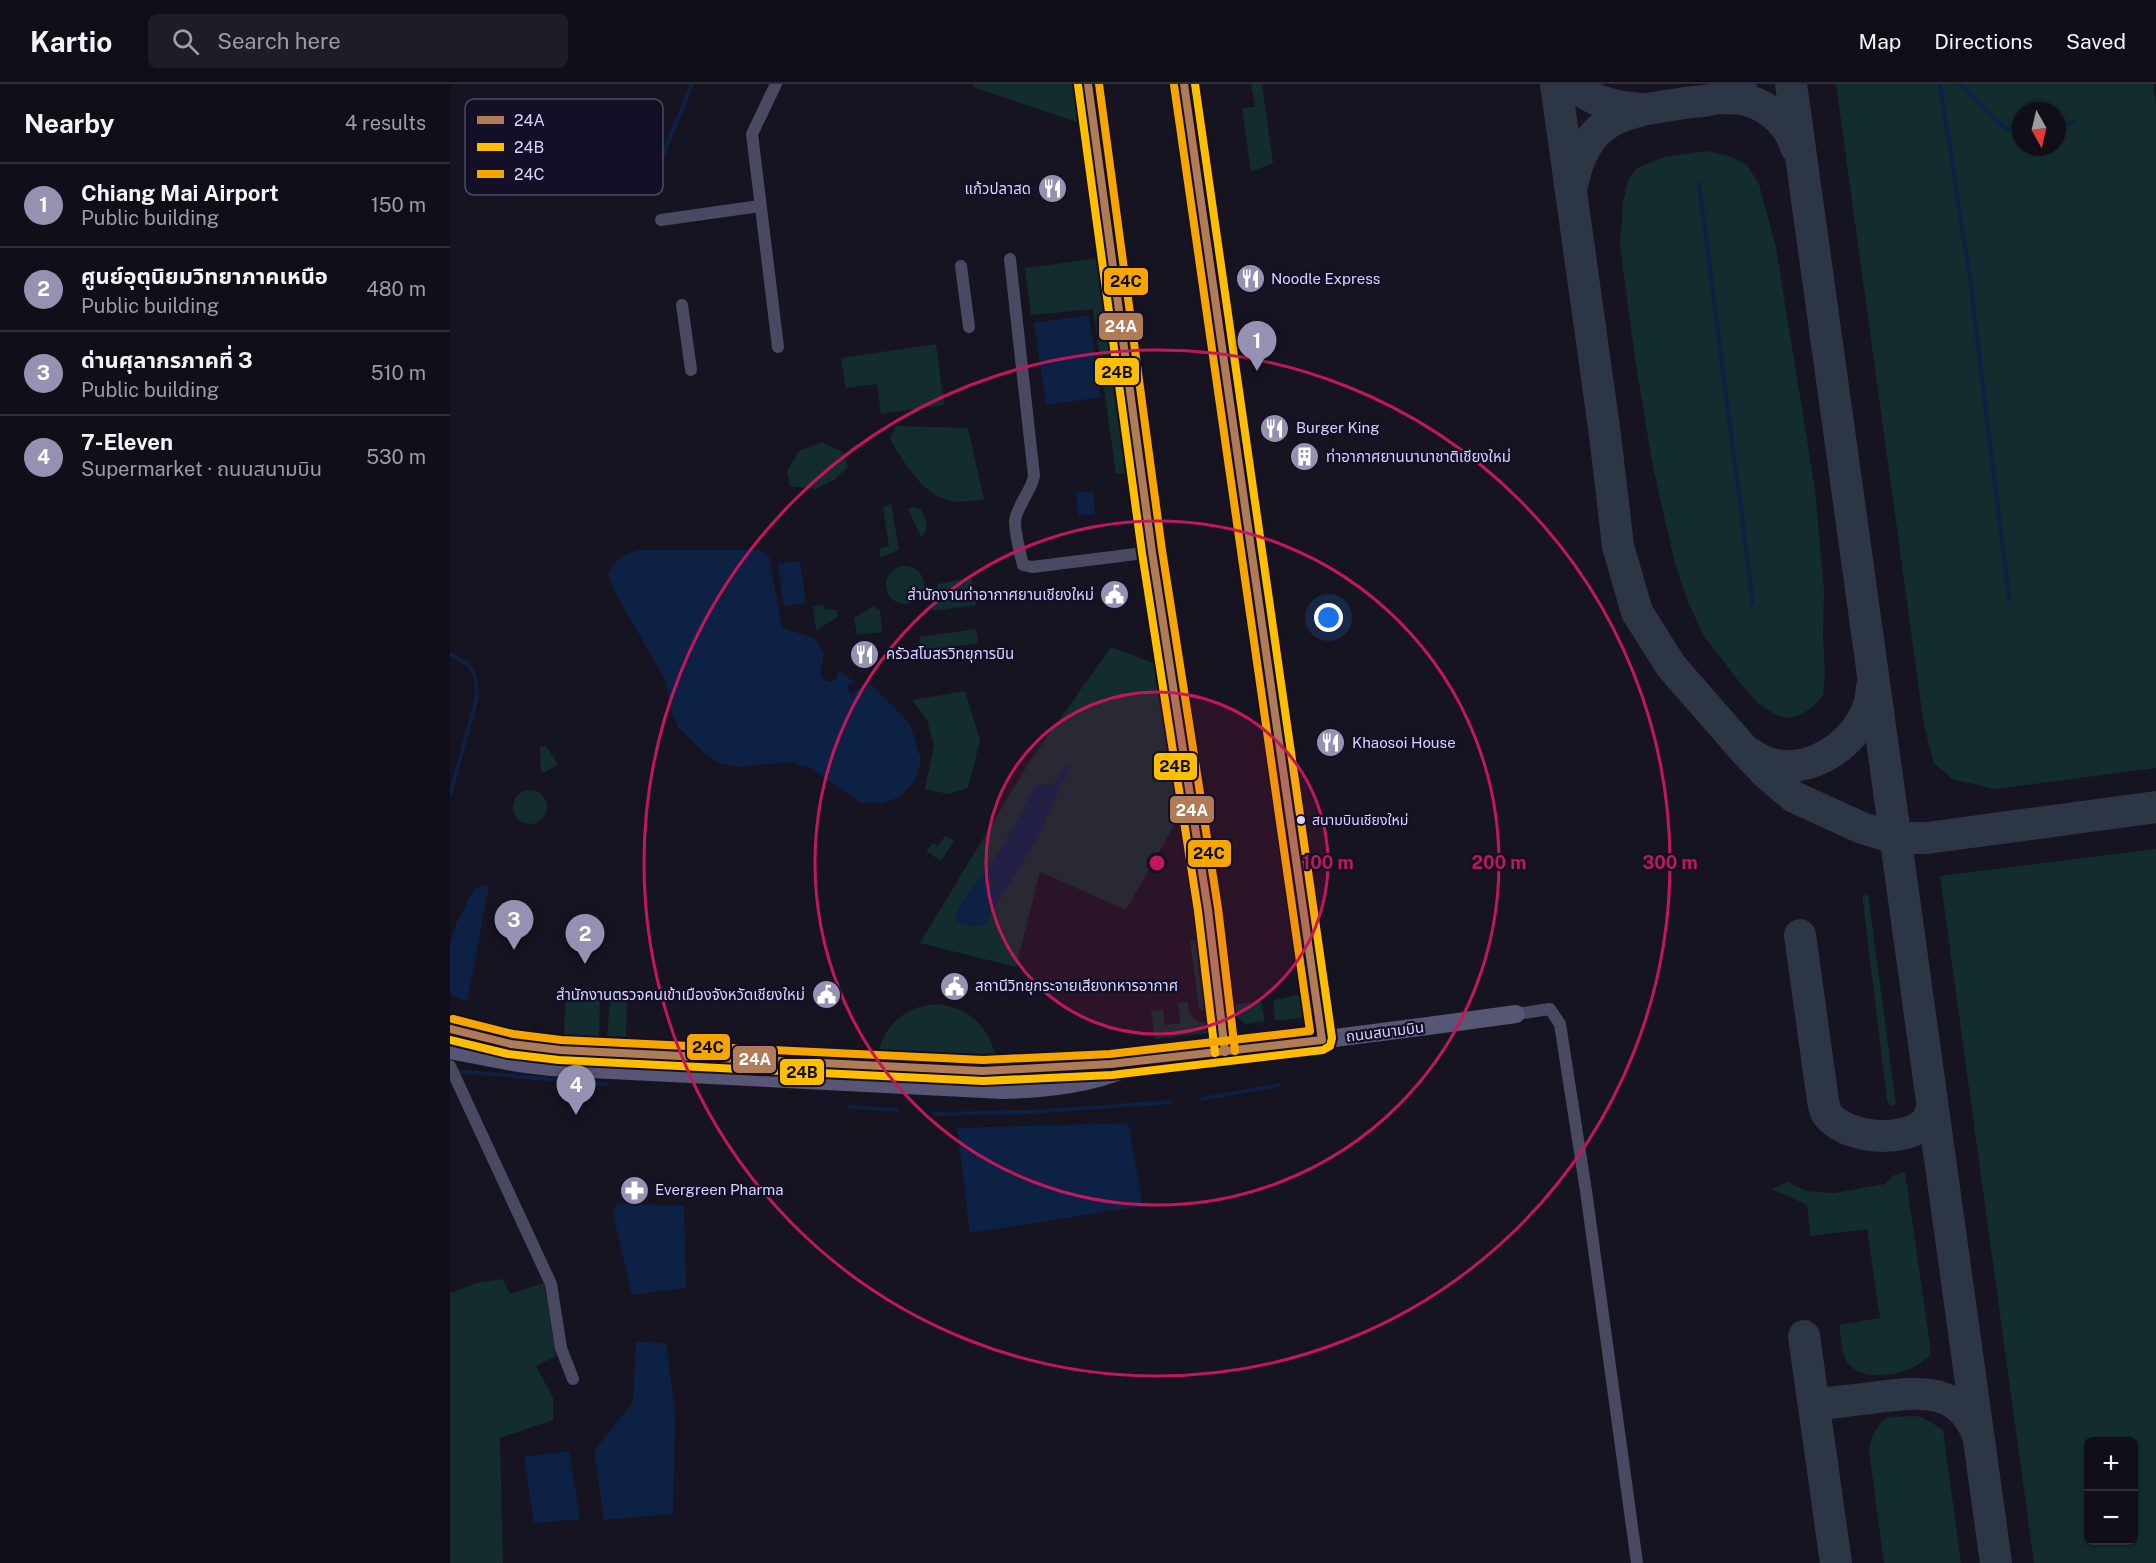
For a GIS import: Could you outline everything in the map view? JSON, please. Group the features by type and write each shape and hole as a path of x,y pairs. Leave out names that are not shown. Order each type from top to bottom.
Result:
{"main road":[{"name":"ถนนสนามบิน","path":"450,1029 512,1044 560,1050 949,1070 1038,1070 1146,1061 1415,1029 1516,1014"},
{"name":"ถนนสนามบิน","path":"450,1050 551,1067 1003,1090 1033,1089 1087,1082 1110,1076 1146,1061"}],"street":[{"path":"776,84 752,134 778,347"},
{"path":"661,220 760,206"},
{"path":"1010,259 1034,476 1032,486 1018,511 1015,522 1023,565 1032,567 1152,552"},
{"path":"961,266 969,327"},
{"path":"682,304 691,370"},
{"path":"1516,1014 1550,1010 1560,1024 1586,1191 1637,1563"},
{"path":"452,1070 550,1284 561,1348 573,1379"}],"green space":[{"path":"973,84 1077,84 1082,124 973,87"},
{"path":"1251,84 1262,84 1273,163 1251,172 1242,108 1255,107"},
{"path":"1836,84 2153,84 2156,107 2156,768 1995,789 1952,779 1934,763 1924,726"},
{"path":"1707,151 1729,156 1747,165 1759,184 1776,247 1815,490 1824,590 1825,675 1823,695 1815,705 1802,714 1789,718 1776,715 1759,704 1741,684 1704,636 1688,602 1675,564 1652,462 1635,359 1620,246 1623,203 1628,180 1637,168 1664,157"},
{"path":"1099,258 1129,473 1116,474 1093,309 1031,315 1025,268"},
{"path":"936,344 944,405 881,414 877,384 846,388 841,358"},
{"path":"896,426 968,428 984,500 951,501 931,492 901,458 890,439"},
{"path":"822,442 843,452 848,467 835,479 816,489 790,486 787,471 799,451"},
{"path":"891,504 899,550 882,557 880,548 889,546 883,507"},
{"path":"914,507 921,510 926,521 927,527 921,537 908,509"},
{"path":"905,566 918,572 924,585 918,598 905,604 892,598 886,585 892,572"},
{"path":"969,578 972,580 976,605 933,611 938,584"},
{"path":"823,605 825,610 836,609 838,617 816,630 813,606"},
{"path":"873,606 880,611 882,632 857,635 854,618"},
{"path":"976,629 978,643 921,651 919,637"},
{"path":"1111,647 1158,665 1182,812 1126,910 1040,872 1016,967 920,943 1030,761"},
{"path":"965,691 980,741 968,788 948,794 925,789 934,745 927,720 912,700"},
{"path":"546,746 558,764 544,773 541,770 540,747"},
{"path":"530,790 542,795 547,807 542,819 530,824 518,819 513,807 518,795"},
{"path":"945,836 954,841 941,861 926,851 933,843 938,846"},
{"path":"2156,849 2156,1563 2034,1563 1940,876"},
{"path":"1868,894 1896,1104 1890,1106 1887,1101 1863,902 1863,896"},
{"path":"1196,940 1206,1010 1202,1011 1199,1008 1190,941"},
{"path":"1307,993 1308,1015 1306,1017 1275,1021 1273,1000"},
{"path":"571,994 597,995 600,1000 599,1036 564,1034 566,997"},
{"path":"1187,999 1192,1016 1198,1021 1207,1022 1209,1033 1155,1039 1151,1011 1163,1009 1165,1025 1180,1023 1178,1003 1187,1002"},
{"path":"610,1001 627,1002 626,1037 607,1036"},
{"path":"1261,1002 1265,1021 1245,1024 1228,1009 1227,1005"},
{"path":"938,1004 959,1009 975,1020 987,1035 995,1055 879,1050 888,1031 901,1016 927,1005"},
{"path":"1905,1172 1930,1356 1914,1367 1897,1373 1866,1374 1850,1366 1845,1358 1839,1325 1880,1318 1867,1229 1810,1236 1807,1205 1772,1189 1788,1182 1806,1191 1834,1193 1885,1184 1894,1175"},
{"path":"503,1279 510,1294 544,1283 556,1356 536,1366 553,1398 553,1420 500,1438 503,1563 450,1563 450,1293 477,1283"},
{"path":"1887,1417 1922,1417 1943,1430 1961,1563 1884,1563 1870,1446 1875,1432"}],"water":[{"path":"1089,315 1101,397 1046,405 1034,323"},
{"path":"1093,491 1095,514 1079,516 1076,492"},
{"path":"640,550 759,550 765,552 769,557 782,628 814,638 824,653 820,675 824,680 831,682 836,679 839,671 855,682 847,685 850,695 869,682 910,724 921,760 915,781 900,797 882,803 861,803 811,768 790,762 738,767 719,763 705,754 678,727 672,713 665,679 613,589 608,573 611,568 621,558"},
{"path":"800,561 806,603 784,606 778,564"},
{"path":"1072,762 1037,839 984,925 969,926 954,919 961,904 1004,845 1036,784 1052,786"},
{"path":"489,885 467,1002 450,994 450,942 457,922 475,888"},
{"path":"1128,1123 1143,1206 970,1233 957,1128"},
{"path":"617,1203 684,1206 686,1288 632,1295 613,1214"},
{"path":"636,1342 666,1343 675,1414 673,1514 604,1520 594,1451 633,1402"},
{"path":"569,1451 580,1519 534,1523 524,1457"}],"waterway":[{"path":"663,155 692,84"},
{"path":"1940,84 1970,279 2009,598"},
{"path":"1960,84 2005,129 2012,128"},
{"path":"2066,123 2074,122"},
{"path":"1699,184 1753,604"},
{"path":"450,654 468,664 475,676 477,698 450,795"},
{"path":"455,1071 606,1084"},
{"path":"1202,1099 1279,1085"},
{"path":"934,1114 1030,1112 1171,1102"},
{"path":"850,1107 897,1110"}],"taxiway":[{"path":"1556,84 1605,435 1618,546 1637,612 1671,666 1746,752 1794,797 1862,828 1895,838 1927,838 2156,807"},
{"path":"1573,84 1588,95 1604,102 1640,109"},
{"path":"1572,185 1587,144 1611,121 1643,110 1713,99 1741,84"},
{"path":"1791,84 1996,1563"},
{"path":"1717,98 1743,99 1770,111 1783,124 1796,147"},
{"path":"1751,754 1768,763 1784,766 1800,765 1829,754 1853,733 1862,720 1870,703 1872,687"},
{"path":"1800,935 1823,1101 1827,1114 1847,1129 1875,1136 1890,1136 1916,1129 1927,1121 1932,1109"},
{"path":"1804,1336 1836,1563"},
{"path":"1814,1405 1909,1394 1936,1396 1959,1407 1969,1418 1977,1433"}],"transit line":[{"name":"24A","path":"1088,84 1152,552 1208,910 1225,1052"},
{"name":"24C","path":"1099,84 1162,550 1218,908 1235,1051"},
{"name":"24A","path":"450,1029 511,1044 560,1050 983,1071 1111,1064 1322,1040 1184,84"},
{"name":"24B","path":"450,1040 508,1054 559,1060 983,1081 1112,1075 1323,1050 1330,1046 1332,1038 1195,84"},
{"name":"24B","path":"1078,85 1142,553 1198,911 1215,1053"},
{"name":"24C","path":"453,1019 513,1034 561,1040 983,1060 1110,1054 1310,1031 1174,85"}],"place":[{"name":"แก้วปลาสด","path":"1052,189"},
{"name":"Noodle Express","path":"1250,279"},
{"name":"Chiang Mai Airport","path":"1257,371"},
{"name":"Burger King","path":"1275,428"},
{"name":"ท่าอากาศยานนานาชาติเชียงใหม่","path":"1305,457"},
{"name":"สำนักงานท่าอากาศยานเชียงใหม่","path":"1115,595"},
{"name":"ครัวสโมสรวิทยุการบิน","path":"865,654"},
{"name":"Khaosoi House","path":"1331,743"},
{"name":"สนามบินเชียงใหม่","path":"1301,820"},
{"name":"ด่านศุลากรภาคที่ 3","path":"514,950"},
{"name":"ศูนย์อุตุนิยมวิทยาภาคเหนือ","path":"585,964"},
{"name":"สถานีวิทยุกระจายเสียงทหารอากาศ","path":"954,986"},
{"name":"สำนักงานตรวจคนเข้าเมืองจังหวัดเชียงใหม่","path":"826,995"},
{"name":"7-Eleven","path":"576,1115"},
{"name":"Evergreen Pharma","path":"634,1190"}]}
